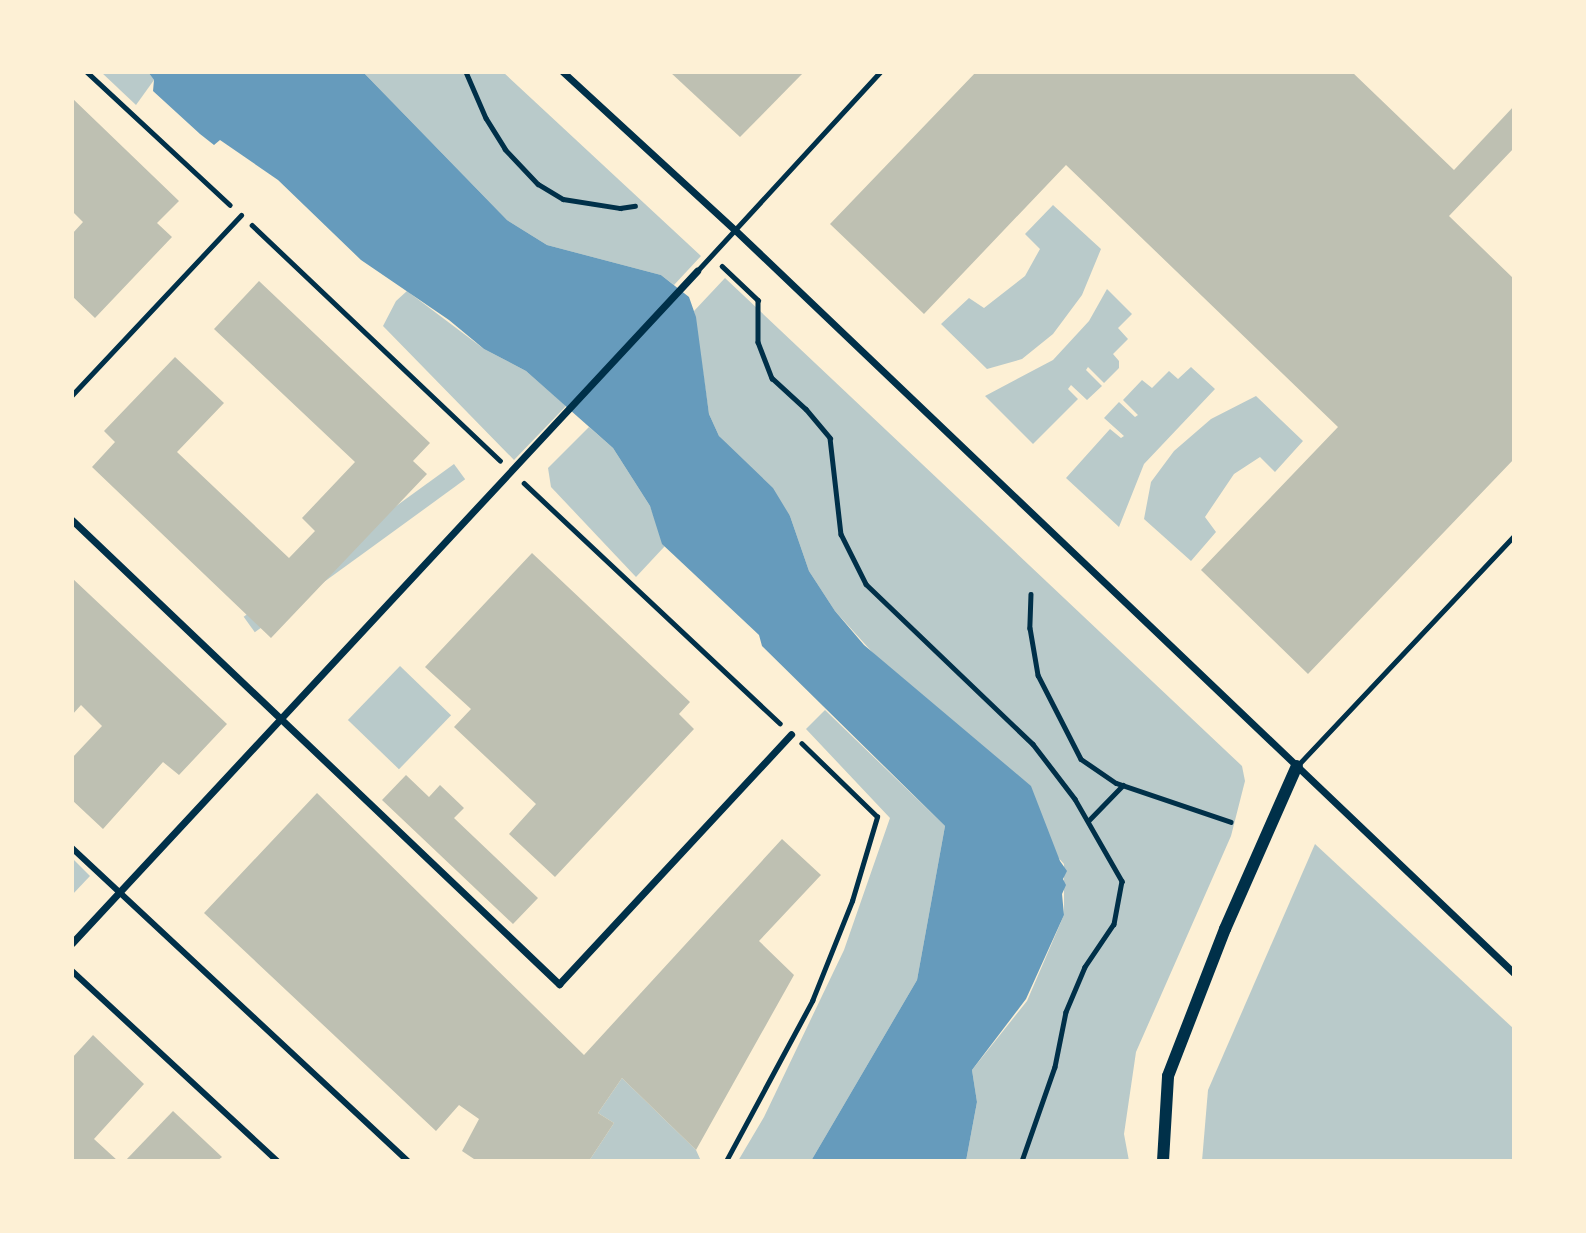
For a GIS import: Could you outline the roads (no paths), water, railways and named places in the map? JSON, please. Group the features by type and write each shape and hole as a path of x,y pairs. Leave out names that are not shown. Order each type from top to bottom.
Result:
{"street":[{"path":"563,72 735,230 1514,973"},
{"path":"72,943 697,271"},
{"path":"72,520 559,984 791,734"},
{"path":"1163,1161 1168,1076 1225,929 1297,765"},
{"path":"72,848 408,1161"},
{"path":"72,971 277,1161"}],"lane":[{"path":"697,271 880,72"},
{"path":"72,395 241,215"},
{"path":"1297,765 1514,536"}],"water":[{"path":"148,72 363,72 507,220 547,245 661,275 689,297 696,317 709,414 719,436 773,488 790,516 809,571 835,611 864,645 1031,786 1060,861 1067,871 1063,879 1066,885 1062,894 1064,915 1026,999 972,1070 977,1102 966,1161 811,1161 917,980 945,826 762,646 759,635 662,544 650,506 613,448 526,371 484,349 449,320 361,260 278,180 220,140 214,145 200,134 153,91 154,80"}]}
